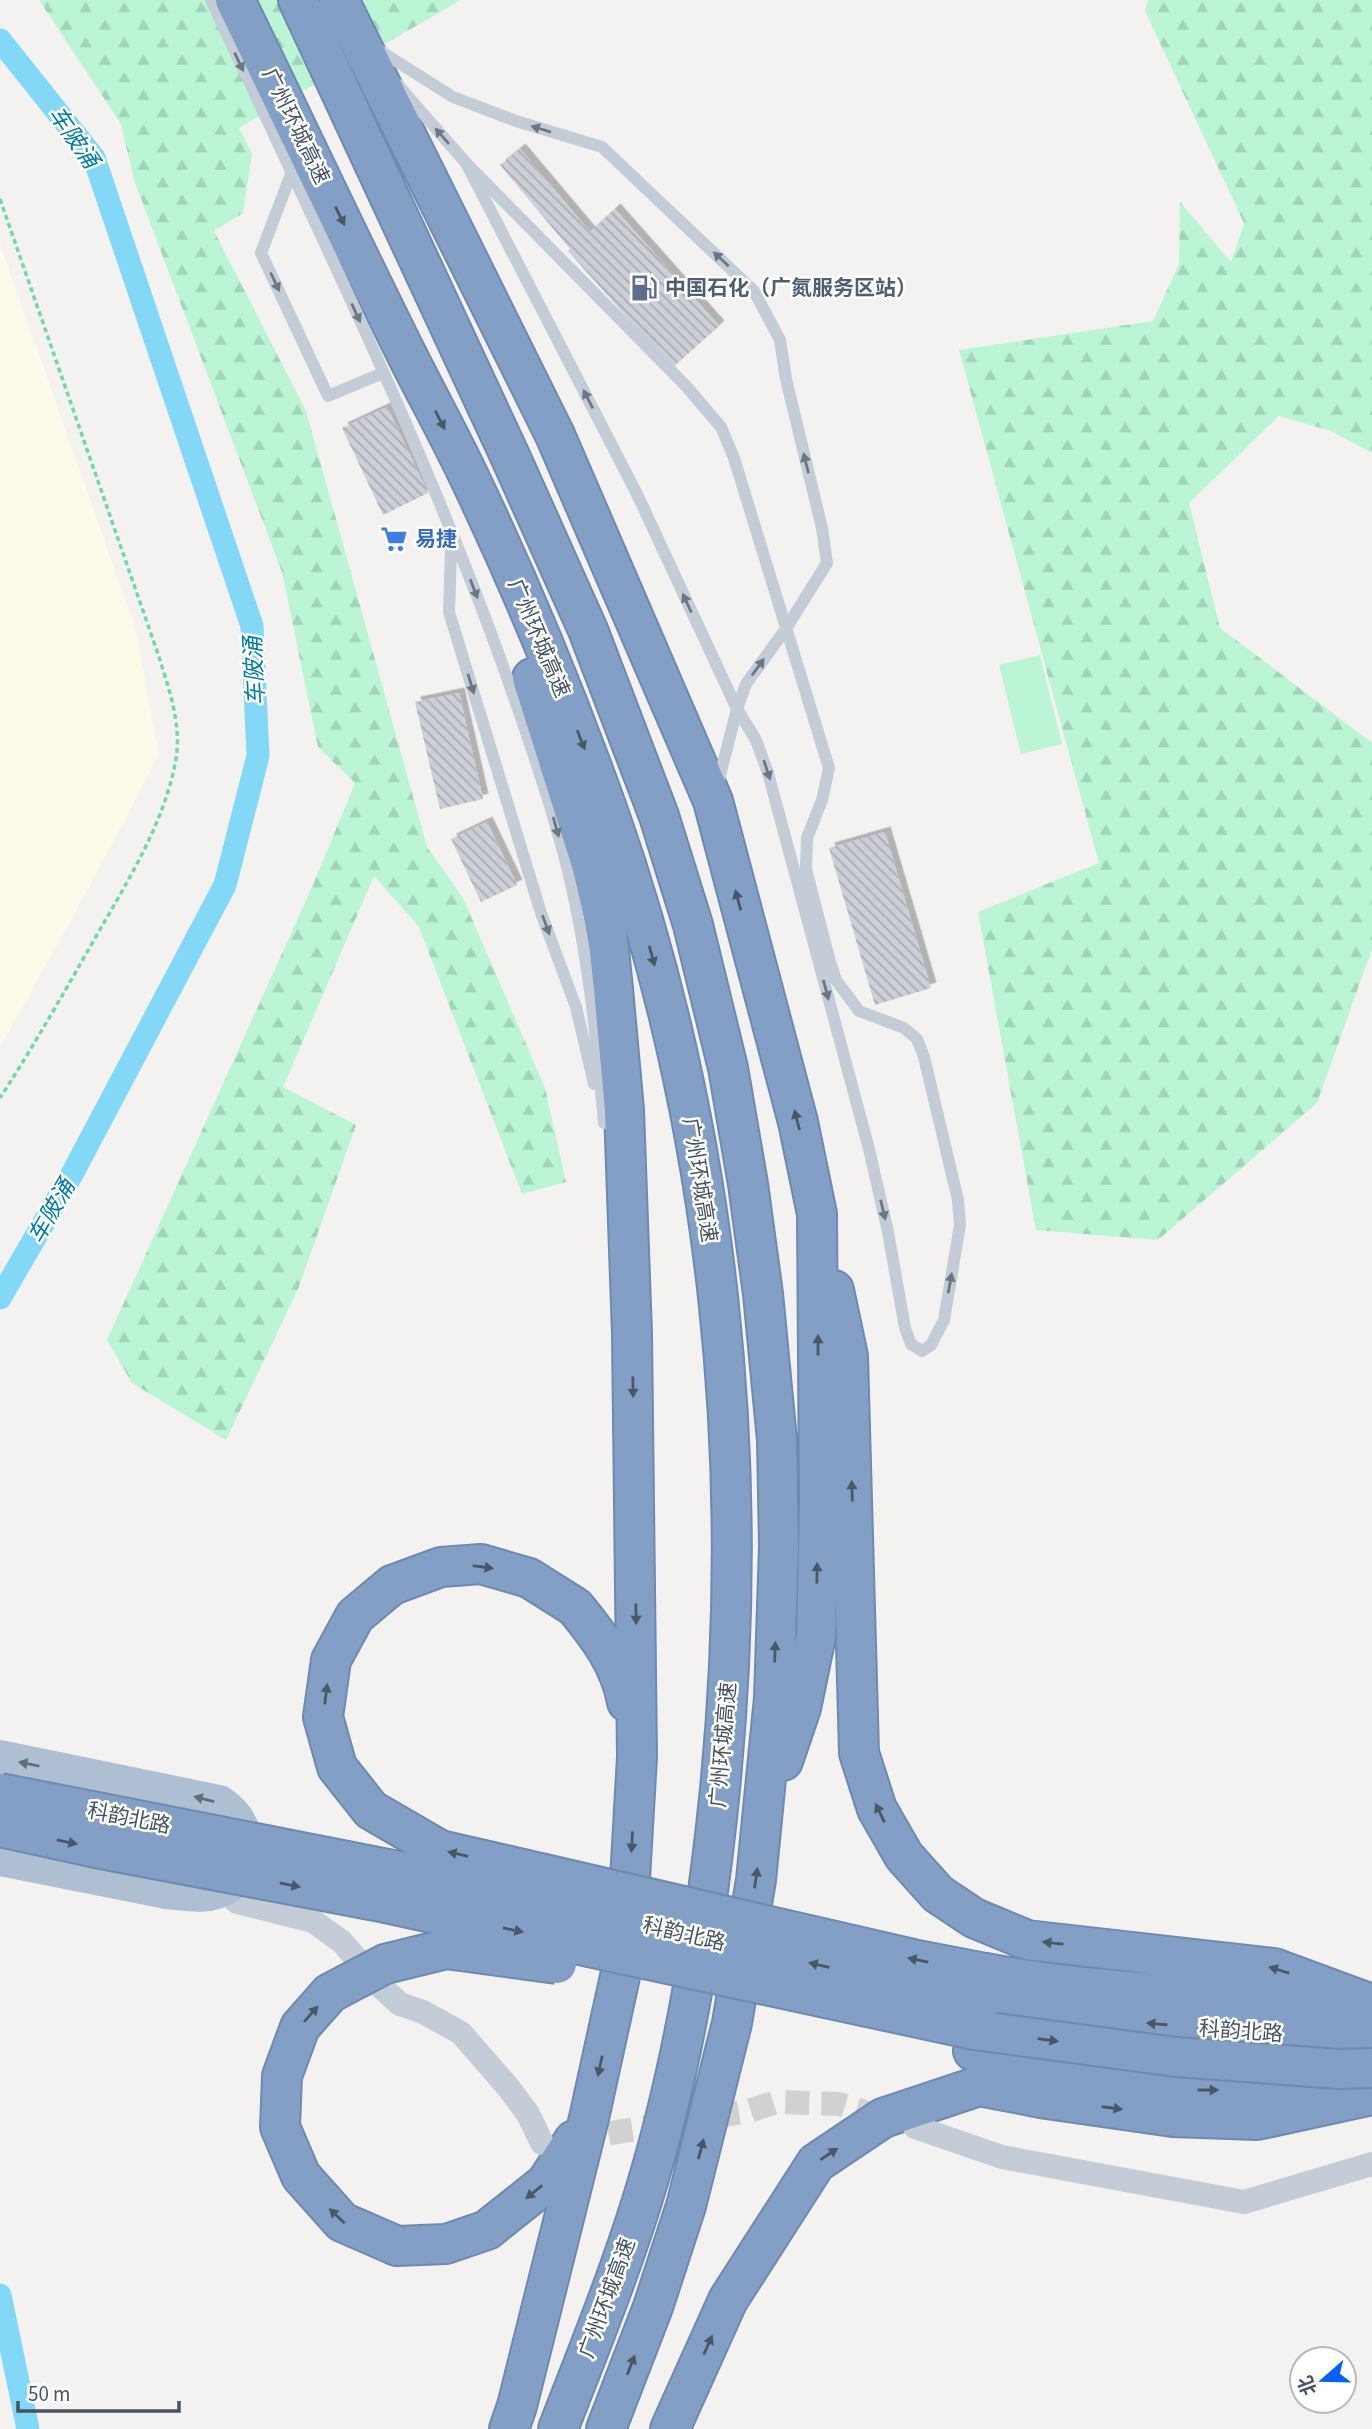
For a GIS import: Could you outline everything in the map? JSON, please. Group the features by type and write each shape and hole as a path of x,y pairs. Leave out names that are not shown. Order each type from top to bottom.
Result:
{"highway":[{"name":"广州环城高速","path":"235,0 408,358 456,490 579,735 610,818 652,954 684,1080 719,1305 731,1450 733,1545 728,1713 712,1874 689,2012 643,2198 611,2292 558,2429"},
{"path":"298,0 342,100 510,456 588,631 659,816 693,925 728,1068 763,1294 777,1440 779,1546 774,1698 756,1880 732,2023 700,2155 653,2306 606,2429"},
{"path":"339,0 555,435 713,801 798,1122 848,1356 859,1753 877,1808 904,1856 938,1894 974,1918 1027,1940 1274,1968 1370,2013"},
{"path":"456,490 591,864 607,931 624,1110 632,1334 637,1757 626,1950 589,2118 509,2429"},
{"path":"761,1829 801,1708 816,1636 819,1499 817,1214"},
{"path":"637,1757 623,1681 602,1640 575,1607 530,1578 481,1564 441,1567 392,1585 355,1616 331,1660 323,1717 337,1767 372,1810 440,1850 913,1959 1040,1983 1370,2013"},
{"name":"科韵北路","path":"0,1793 439,1879 981,2001 1093,2018 1274,2035 1370,2013"},
{"name":"科韵北路","path":"0,1827 376,1901 974,2030 1177,2057 1339,2069 1372,2068"},
{"path":"589,2118 546,2183 487,2230 446,2244 397,2246 342,2222 301,2176 280,2127 282,2076 300,2027 330,1993 385,1964 446,1949 529,1958 786,2008 1093,2078 1177,2090 1372,2093"},
{"path":"670,2429 728,2300 816,2163 883,2118 979,2086 1047,2099 1173,2117 1257,2120 1372,2093"}],"main road":[{"path":"0,1759 219,1804 232,1812 240,1825 242,1853 236,1873 229,1884 212,1892 190,1893 0,1857"}],"street":[{"path":"222,1888 237,1902 313,1921 342,1942 382,1988 400,2004 423,2012 461,2033 528,2114 541,2143"},
{"path":"915,2127 1002,2157 1244,2202 1372,2164"}],"lane":[{"path":"211,0 383,373 456,490 486,619 540,769 578,914 595,1017 605,1129 576,1007 541,913 449,612 456,490"},
{"path":"357,37 466,163 676,376 721,427 734,458 829,768 822,800 807,838 806,869 830,962 836,980 859,1011 904,1028 917,1039 924,1057 958,1200 960,1225 944,1320 931,1345 922,1351 911,1344 905,1328 888,1231 869,1149 768,773 756,740 737,709 637,494 466,163"},
{"path":"357,37 453,97 516,121 602,147 754,291 780,340 786,379 822,528 827,563 785,630 746,684 713,801"},
{"path":"291,174 261,253 328,396 383,373"},
{"path":"614,1189 632,1334"}],"path":[{"path":"0,199 158,654 171,696 176,757 155,824 134,869 46,1026 0,1098"}],"shaded area":[{"path":"0,244 136,630 159,755 0,1047"}],"green space":[{"path":"39,0 461,0 239,128 252,154 243,213 214,231 306,411 427,847 463,898 545,1088 566,1182 522,1194 419,927 374,876 283,1087 356,1125 298,1289 226,1440 132,1383 107,1340 313,885 355,783 318,747 282,572 134,180 121,124"},
{"path":"1148,0 1372,0 1372,453 1331,431 1279,416 1189,503 1220,628 1372,743 1372,949 1317,1103 1158,1240 1036,1230 978,912 1099,863 959,350 1153,321 1179,264 1180,202 1231,262 1244,223 1145,11"},
{"path":"1040,655 1062,744 1021,754 999,665"}],"building":[{"name":"中国石化（广氮服务区站）","path":"520,149 590,232 615,209 719,326 672,368 568,251 570,249 500,165"},
{"path":"387,407 428,493 383,515 342,428"},
{"path":"459,693 483,799 440,809 415,702"},
{"path":"487,822 517,885 481,902 451,839"},
{"path":"885,832 931,988 875,1005 829,848"}],"waterway":[{"name":"车陂涌","path":"0,40 94,158 252,626 258,756 225,885 71,1176 0,1298"},
{"name":"车陂涌","path":"0,2295 28,2429"}],"tunnel":[{"path":"573,2139 749,2111 776,2102 839,2104 891,2120"}],"place":[{"name":"中国石化（广氮服务区站）","path":"644,288"},
{"name":"易捷","path":"394,539"}]}
